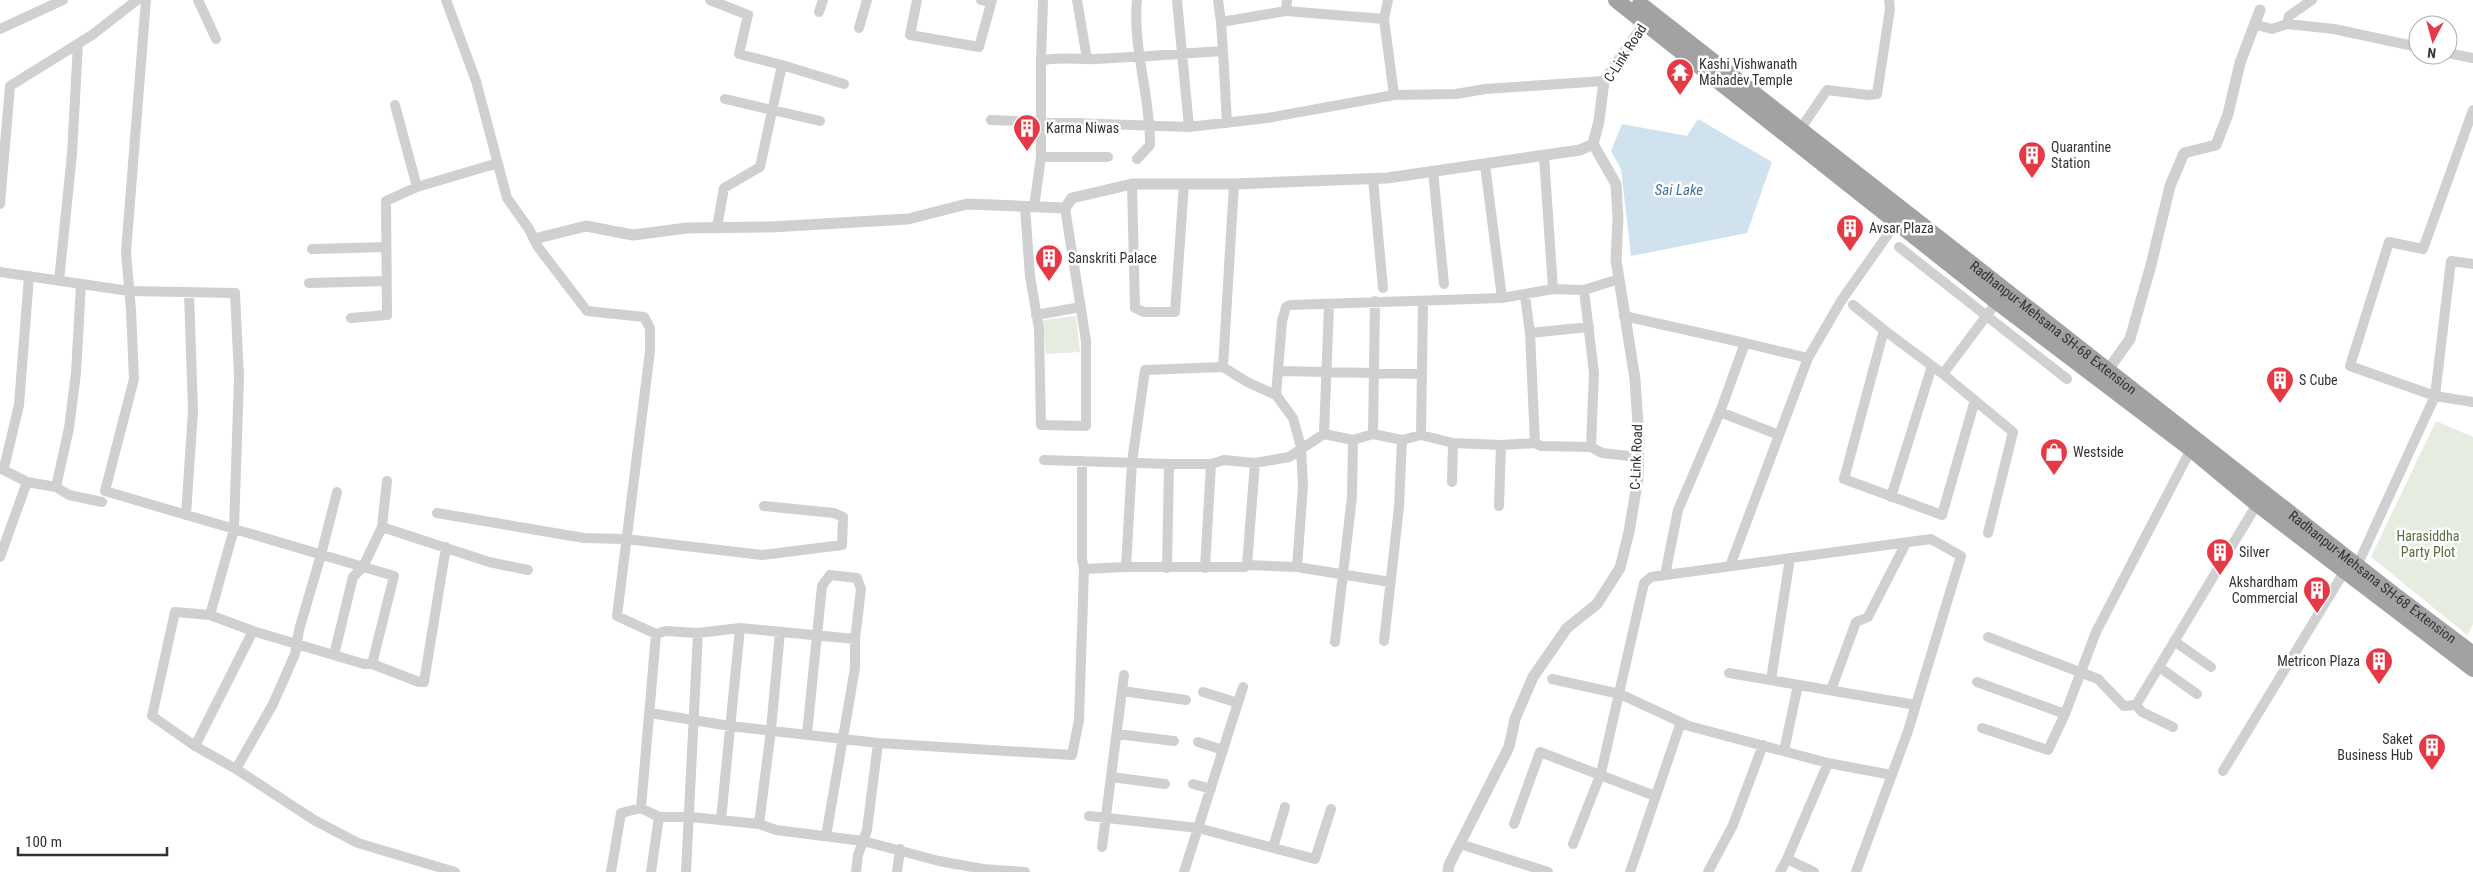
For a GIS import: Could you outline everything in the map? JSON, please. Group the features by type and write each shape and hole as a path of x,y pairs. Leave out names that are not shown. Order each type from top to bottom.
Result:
{"highway":[{"path":"1616,0 1648,19"},
{"name":"Radhanpur-Mehsana SH-68 Extension","path":"1634,0 1648,19 1796,135 1997,303 2108,370 2351,569 2473,654"},
{"path":"1796,135 1896,223 1997,303 2191,449 2257,504 2351,569 2473,669"}],"street":[{"path":"0,29 63,0"},
{"path":"0,204 5,87 78,44 137,0"},
{"path":"146,0 126,252 134,379 105,491 394,576 372,664"},
{"path":"198,0 216,39"},
{"path":"446,0 476,81 507,198 534,239 587,311 644,317 650,328 650,351 617,616 656,634 666,631 698,634 740,628 855,639"},
{"path":"710,0 748,15 739,54 844,84"},
{"path":"819,12 823,0"},
{"path":"859,28 867,0"},
{"path":"917,0 910,34 979,48 988,1"},
{"path":"1043,0 1041,157 1030,207 1030,276 1036,315 1042,425 1086,426 1086,341 1065,208 1072,198 1132,184 1234,184 1373,179 1544,156 1580,150 1593,144"},
{"path":"1077,0 1087,59"},
{"path":"1137,0 1141,57 1151,126 1150,145 1137,159"},
{"path":"1177,0 1189,127"},
{"path":"1218,0 1227,123"},
{"path":"1286,11 1287,0"},
{"path":"1388,0 1384,19 1394,95"},
{"path":"1796,135 1827,90 1868,96 1877,94 1890,9 1889,0"},
{"path":"2287,24 2288,16 2312,0"},
{"path":"2108,370 2130,339 2170,186 2184,153 2216,145 2228,114 2240,63 2256,25 2261,5"},
{"path":"1221,22 1286,11 1384,19"},
{"name":"C-Link Road","path":"1448,872 1448,865 1510,747 1515,719 1533,677 1567,628 1597,604 1620,568 1629,532 1638,478 1635,379 1616,260 1618,218 1616,184 1593,144 1599,121 1604,81 1648,19"},
{"path":"2256,25 2272,29 2287,24 2334,29 2408,45"},
{"path":"59,281 72,154 78,44"},
{"path":"1041,61 1049,58 1141,57 1223,51"},
{"path":"2458,55 2473,58"},
{"path":"718,227 724,188 760,167 782,65"},
{"path":"991,120 1041,120 1189,127 1227,123 1394,95 1456,94 1485,89 1604,81"},
{"path":"725,99 820,121"},
{"path":"395,105 418,187"},
{"path":"2473,110 2423,249 2389,242 2350,366 2435,396 2473,402"},
{"path":"1041,157 1108,156"},
{"path":"1544,156 1553,289"},
{"path":"351,318 387,315 386,201 418,187 498,163"},
{"path":"1485,165 1502,298"},
{"path":"1434,172 1444,284"},
{"path":"1373,179 1383,288"},
{"path":"1132,184 1135,308 1144,312 1175,312 1184,184"},
{"path":"1223,367 1234,184"},
{"path":"534,239 586,226 632,235 687,228 780,226 908,219 967,204 1065,208"},
{"path":"1730,566 1808,358 1841,300 1896,223"},
{"path":"312,249 386,247"},
{"path":"1899,247 1997,303 2067,379"},
{"path":"2223,771 2351,569 2435,396 2450,261 2473,264"},
{"path":"0,272 129,291 235,293 239,377 234,529 210,616"},
{"path":"29,276 19,405 2,468 27,482 56,487 70,495 102,502"},
{"path":"1276,395 1282,321 1286,307 1298,304 1329,305 1375,301 1423,302 1525,296 1553,289 1584,290 1619,278"},
{"path":"309,283 386,281"},
{"path":"56,487 70,419 76,373 81,284"},
{"path":"1584,290 1594,373 1591,447"},
{"path":"186,515 193,411 189,293"},
{"path":"1525,296 1530,333 1535,443"},
{"path":"1373,434 1375,301"},
{"path":"1421,435 1423,302"},
{"path":"1943,374 1997,303"},
{"path":"1324,434 1329,305"},
{"path":"1036,315 1081,306"},
{"path":"1853,306 1943,374 2013,432 1988,533"},
{"path":"1624,316 1808,358"},
{"path":"1530,333 1588,327"},
{"path":"1884,330 1844,479 1942,515 1975,400"},
{"path":"1665,575 1678,510 1720,412 1745,343"},
{"path":"1891,497 1932,366"},
{"path":"1126,566 1132,462 1145,370 1223,367 1247,382 1276,395 1293,418 1301,447 1303,486 1297,568"},
{"path":"1278,371 1422,374"},
{"path":"1720,412 1779,435"},
{"path":"1044,460 1211,464 1224,460 1256,463 1289,456 1324,434 1353,440 1373,434 1402,440 1421,435 1453,443 1501,446 1535,443 1541,446 1591,447 1602,453 1638,457"},
{"path":"1335,642 1352,498 1353,440"},
{"path":"1384,641 1399,507 1402,440"},
{"path":"1452,482 1453,443"},
{"path":"1499,506 1501,446"},
{"path":"1982,728 2048,750 2065,714 2079,672 2096,632 2191,449"},
{"path":"650,713 730,726 878,742 1072,755 1078,720 1084,569 1082,559 1082,461"},
{"path":"1247,564 1256,463"},
{"path":"1167,568 1169,464"},
{"path":"1205,568 1211,464"},
{"path":"334,655 353,577 363,567 382,527 387,481"},
{"path":"0,557 27,482"},
{"path":"236,769 273,704 295,654 299,630 337,492"},
{"path":"2136,705 2257,504"},
{"path":"437,513 552,534 584,538 626,539 762,555 842,545 843,517 834,513 764,506"},
{"path":"382,527 489,562 528,570"},
{"path":"1573,844 1601,774 1644,583 1651,577 1931,539 1961,556 1916,705 1856,872"},
{"path":"1831,690 1856,622 1868,617 1906,543"},
{"path":"446,548 424,682 418,682 372,664 364,664 210,616 175,612 152,716 195,746 236,769 314,820 358,843 455,872"},
{"path":"1771,680 1790,558"},
{"path":"1084,569 1126,566 1167,568 1244,567 1247,564 1297,568 1390,582"},
{"path":"808,734 822,586 825,578 830,575 849,575 857,578 861,589 855,639 855,668 826,836"},
{"path":"722,820 740,628"},
{"path":"195,746 254,631"},
{"path":"759,824 771,730 780,632"},
{"path":"641,808 656,634"},
{"path":"686,872 691,817 693,720 698,634"},
{"path":"1988,637 2098,680 2124,706 2136,705"},
{"path":"2174,641 2211,667"},
{"path":"2159,667 2197,694"},
{"path":"1729,673 1916,705"},
{"path":"1102,847 1124,675"},
{"path":"1552,680 1620,694 1681,722 1784,751 1892,775"},
{"path":"1977,682 2065,714"},
{"path":"1784,751 1798,685"},
{"path":"1184,872 1244,687"},
{"path":"1122,691 1186,700"},
{"path":"1203,692 1238,703"},
{"path":"2136,705 2142,712 2173,727"},
{"path":"1630,872 1681,722"},
{"path":"1116,734 1174,741"},
{"path":"856,872 858,855 867,830 878,742"},
{"path":"1198,742 1224,750"},
{"path":"1708,872 1733,825 1763,745"},
{"path":"1514,824 1540,752 1656,796"},
{"path":"1780,872 1828,762"},
{"path":"1111,776 1165,784"},
{"path":"1193,784 1211,789"},
{"path":"1273,848 1285,807"},
{"path":"611,872 621,813 641,808 659,817 691,817 722,820 729,823 759,824 776,830 863,841 983,870 1025,872"},
{"path":"1089,816 1198,828 1316,860 1332,809"},
{"path":"651,872 659,817"},
{"path":"1460,844 1548,872"},
{"path":"897,872 900,849"},
{"path":"1787,859 1814,872"},
{"path":"938,872 939,860"}],"green space":[{"path":"1076,316 1080,352 1046,354 1043,320"},
{"name":"Harasiddha Party Plot","path":"2436,421 2473,437 2473,624 2467,635 2371,557"}],"water":[{"name":"Sai Lake","path":"1698,119 1772,162 1747,233 1631,256 1621,169 1611,151 1622,124 1687,136"}],"place":[{"name":"Kashi Vishwanath Mahadev Temple","path":"1680,96"},
{"name":"Karma Niwas","path":"1027,152"},
{"name":"Quarantine Station","path":"2032,179"},
{"name":"Avsar Plaza","path":"1850,252"},
{"name":"Sanskriti Palace","path":"1049,282"},
{"name":"S Cube","path":"2280,404"},
{"name":"Westside","path":"2054,476"},
{"name":"Silver","path":"2220,576"},
{"name":"Akshardham Commercial","path":"2317,614"},
{"name":"Metricon Plaza","path":"2379,685"},
{"name":"Saket Business Hub","path":"2432,771"}]}
